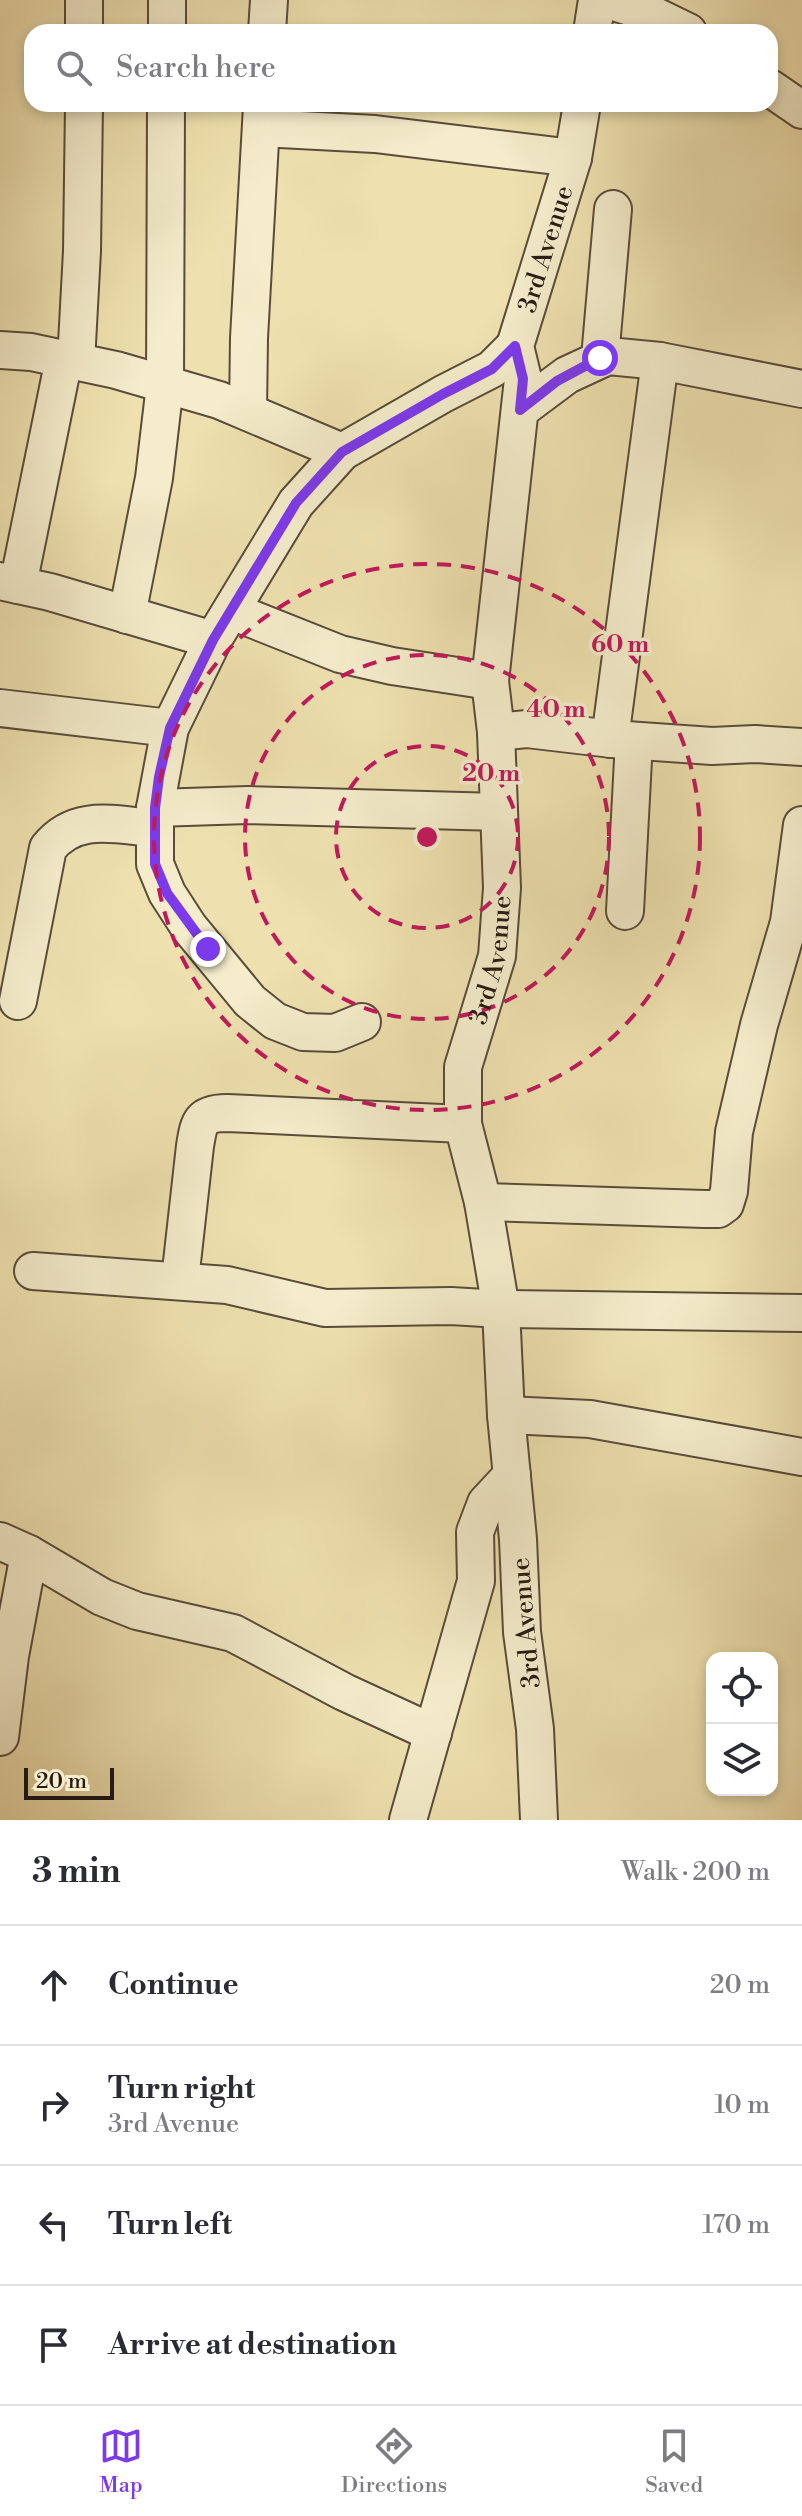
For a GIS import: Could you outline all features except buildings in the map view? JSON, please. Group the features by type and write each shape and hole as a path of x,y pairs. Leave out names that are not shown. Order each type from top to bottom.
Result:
{"street":[{"path":"84,0 84,24"},
{"path":"167,0 167,24"},
{"path":"268,24 269,0"},
{"path":"593,24 597,0"},
{"path":"608,0 672,24"},
{"path":"778,94 802,110"},
{"path":"84,112 82,251 70,361 9,583 127,615 222,625 392,666 490,681"},
{"path":"127,615 154,478 165,385 166,112"},
{"name":"3rd Avenue","path":"539,1820 535,1729 522,1632 501,1309 483,1202 463,1124 463,1067 497,956 502,888 496,732 490,681 523,379 515,346 573,158 581,112"},
{"path":"248,412 261,116 375,134 573,158"},
{"path":"600,358 613,209"},
{"path":"362,1022 335,1033 303,1032 275,1021 250,1001 189,927 167,893 155,864 159,777 170,728 222,625 296,503 342,452 492,369 515,346"},
{"path":"0,350 31,352 219,400 342,452"},
{"path":"520,410 557,381 600,358 617,356 660,361 802,389"},
{"path":"625,911 622,740 660,361"},
{"path":"0,708 170,728"},
{"path":"496,732 527,729 712,746 755,744 802,747"},
{"path":"18,1001 48,848 57,837 82,823 155,818 248,805 499,812"},
{"path":"483,1202 705,1209 718,1209 725,1204 734,1132 759,1025 789,922 802,825"},
{"path":"180,1280 195,1146 204,1117 227,1113 463,1124"},
{"path":"33,1271 227,1285 325,1308 451,1306 802,1313"},
{"path":"506,1415 590,1419 802,1457"},
{"path":"408,1820 476,1581 475,1532 486,1503 512,1475"},
{"path":"0,1737 10,1656 14,1547 102,1597 137,1611 233,1633 344,1692 433,1733"}],"route":[{"path":"208,949 167,893 155,864 155,808 159,777 170,728 213,640 296,503 342,452 492,369 515,346 523,379 520,410 557,381 600,358"}]}
